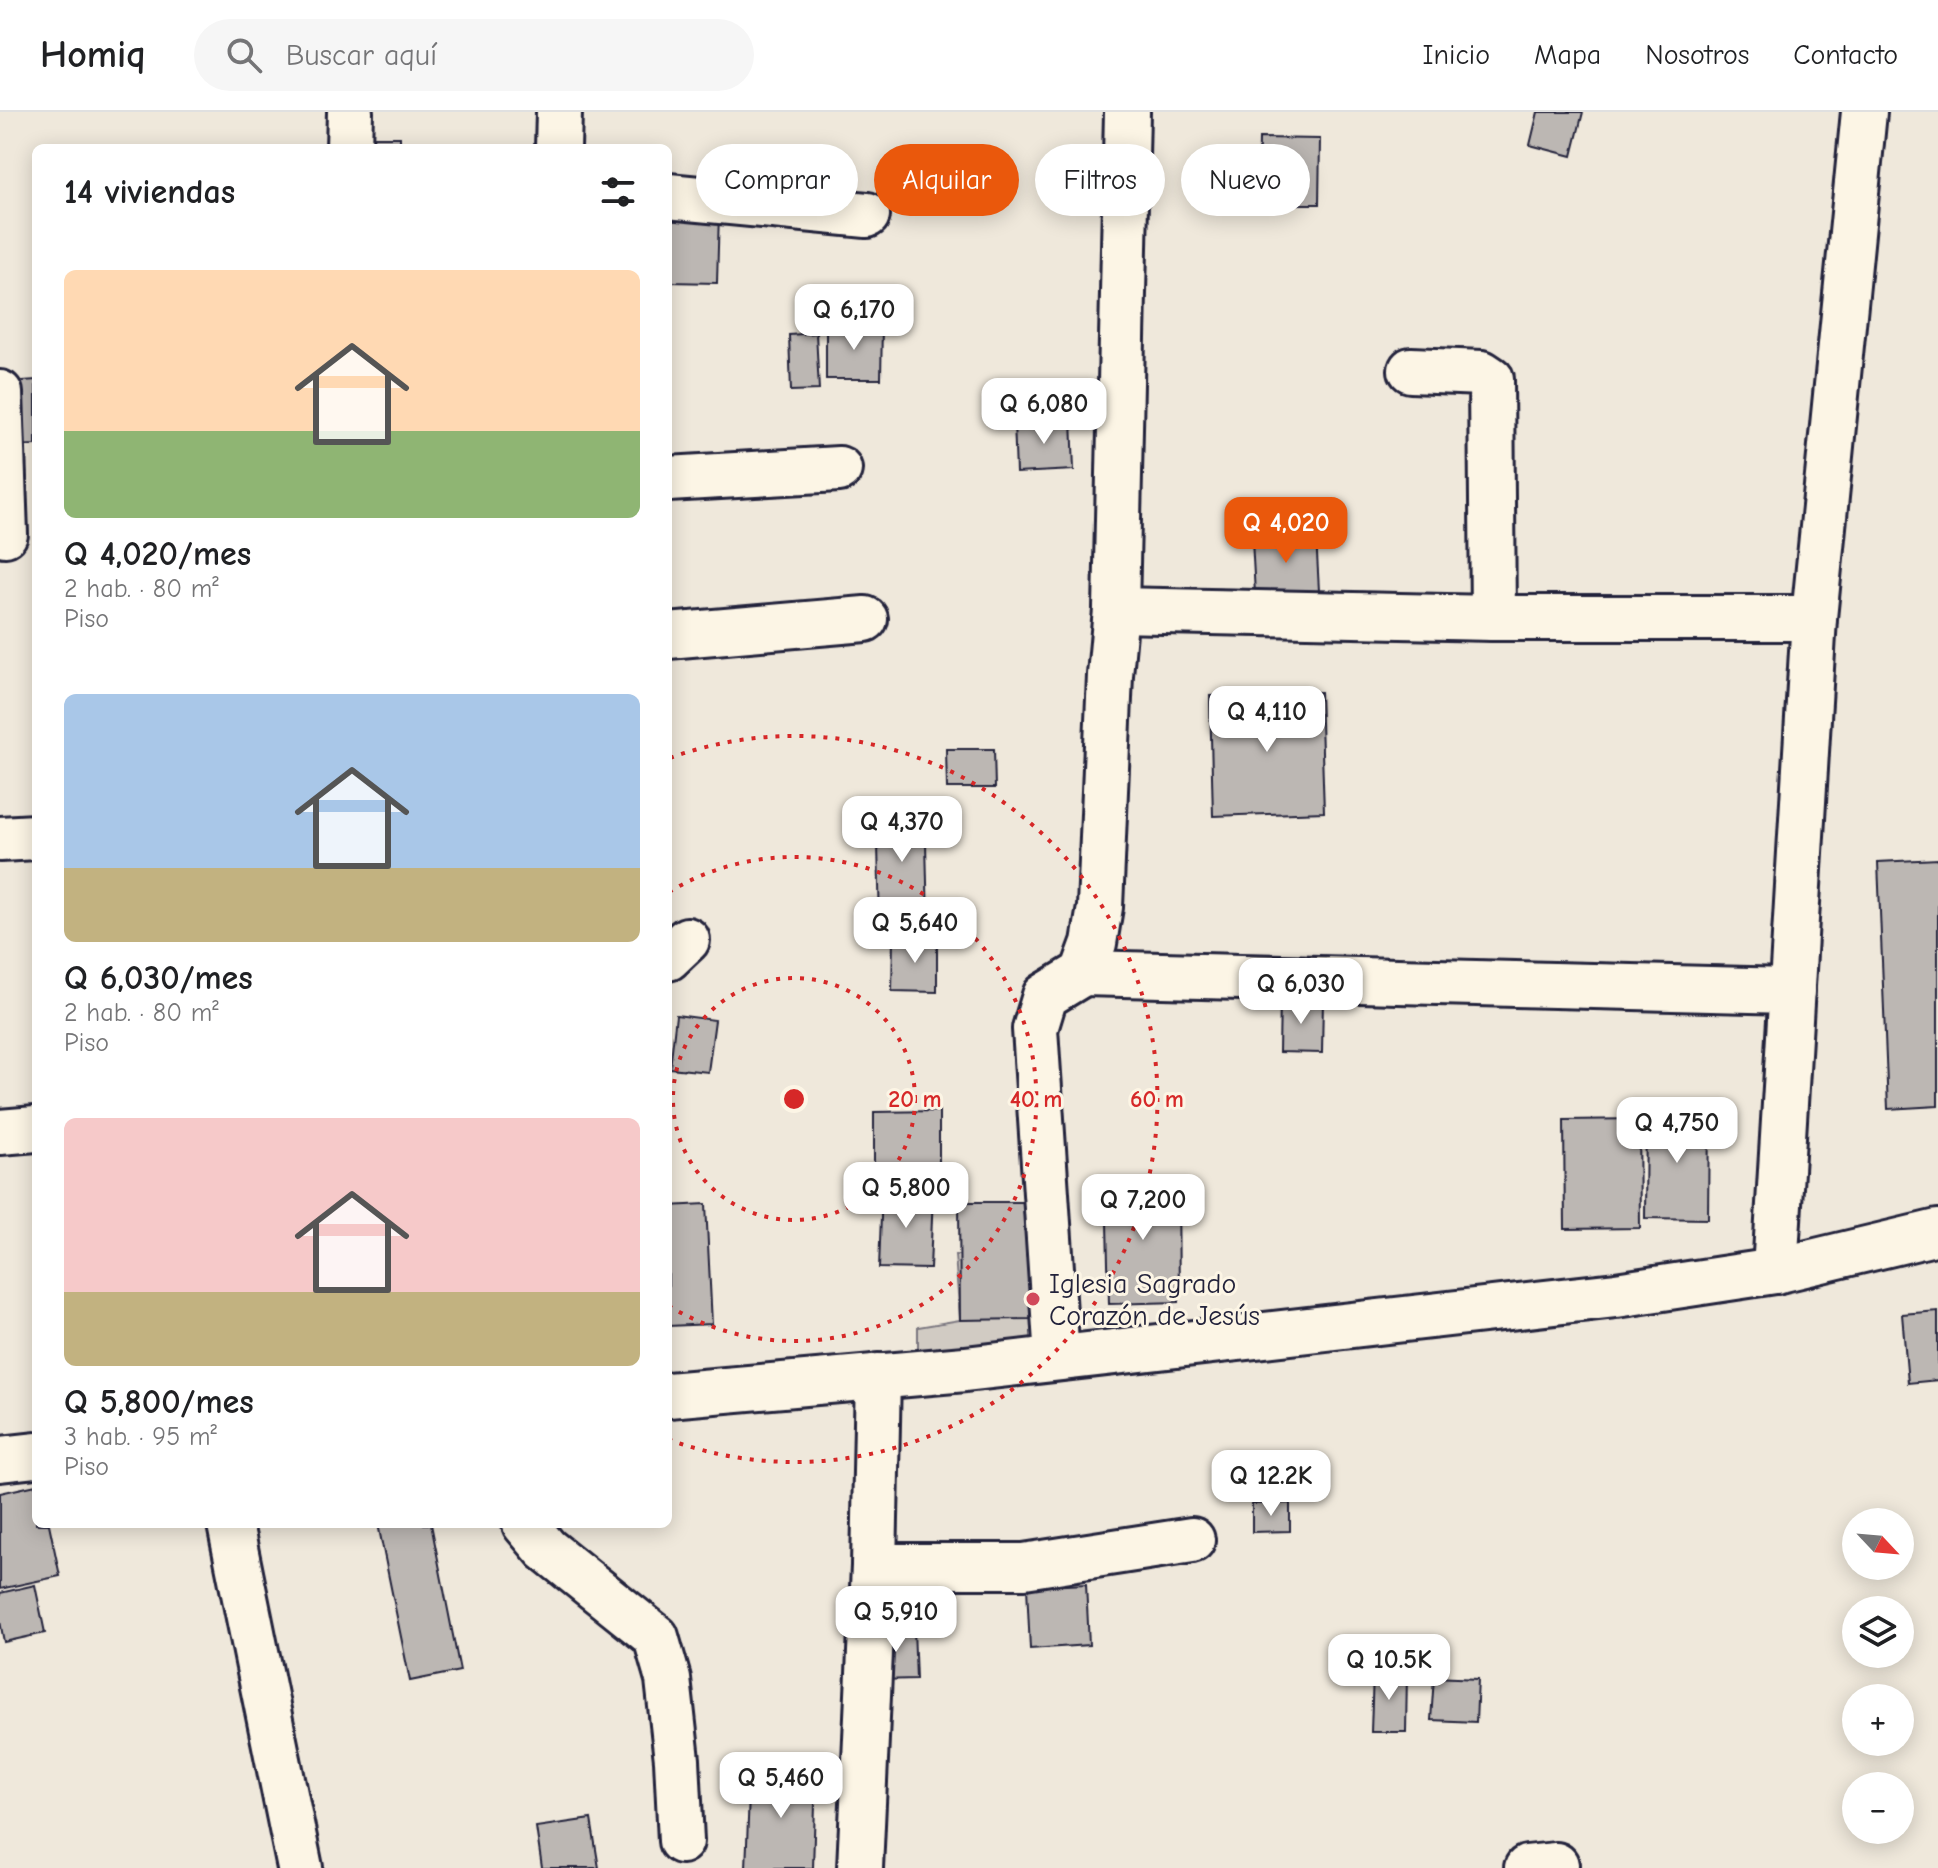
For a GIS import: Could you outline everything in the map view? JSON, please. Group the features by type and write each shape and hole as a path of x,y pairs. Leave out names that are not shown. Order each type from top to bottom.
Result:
{"street":[{"path":"349,144 350,112"},
{"path":"558,144 559,112"},
{"path":"1083,973 1094,943 1100,907 1110,675 1116,610 1127,112"},
{"path":"1775,1271 1814,618 1864,112"},
{"path":"672,196 867,215"},
{"path":"1411,370 1482,373 1491,379 1493,618"},
{"path":"0,393 14,533"},
{"path":"672,479 839,469"},
{"path":"1116,610 1493,618 1814,618"},
{"path":"672,636 865,619"},
{"path":"0,839 32,837"},
{"path":"1057,1358 1035,1029 1045,996 1083,973 1792,991"},
{"path":"0,1132 32,1129"},
{"path":"672,1395 1057,1358 1616,1295 1775,1271 1938,1232"},
{"path":"860,1868 874,1566 878,1376"},
{"path":"0,1459 32,1455"},
{"path":"231,1528 300,1868"},
{"path":"528,1528 546,1549 656,1637 668,1679 677,1760 681,1841"},
{"path":"874,1566 1024,1566 1192,1540"}],"shaded area":[{"path":"1046,1254 1052,1340 918,1355 918,1327 960,1320 955,1255"}],"building":[{"path":"1538,112 1583,112 1572,156 1530,145"},
{"path":"362,137 400,137 400,144 362,144"},
{"path":"1259,138 1320,139 1319,204 1310,204 1310,144 1259,144"},
{"path":"672,211 719,216 717,283 672,282"},
{"path":"826,326 882,326 881,379 826,379"},
{"path":"816,333 819,390 791,391 789,335"},
{"path":"32,380 32,445 13,446 9,382"},
{"path":"1072,419 1074,470 1016,473 1014,422"},
{"path":"1316,535 1319,591 1255,594 1252,540"},
{"path":"1320,692 1324,812 1213,816 1210,696"},
{"path":"946,749 994,749 995,788 947,788"},
{"path":"925,803 928,922 880,924 877,805"},
{"path":"1938,859 1938,1106 1888,1109 1878,862"},
{"path":"893,938 937,939 937,992 892,991"},
{"path":"1280,999 1323,1000 1322,1053 1279,1052"},
{"path":"676,1015 715,1020 708,1072 672,1068"},
{"path":"939,1111 939,1186 874,1187 874,1112"},
{"path":"1646,1111 1709,1112 1708,1219 1645,1218"},
{"path":"1639,1119 1640,1228 1565,1229 1564,1120"},
{"path":"1178,1180 1179,1302 1109,1304 1106,1182"},
{"path":"882,1190 933,1192 930,1269 879,1268"},
{"path":"959,1202 1032,1202 1033,1319 960,1320"},
{"path":"706,1204 712,1324 672,1326 672,1206"},
{"path":"1938,1311 1938,1380 1908,1383 1902,1314"},
{"path":"32,1486 32,1528 50,1528 60,1576 0,1589 0,1493"},
{"path":"1290,1503 1290,1531 1252,1532 1252,1504"},
{"path":"379,1528 432,1528 460,1671 410,1681"},
{"path":"1086,1584 1089,1645 1030,1649 1027,1587"},
{"path":"35,1585 45,1633 4,1642 0,1593"},
{"path":"914,1629 916,1679 878,1680 876,1630"},
{"path":"1373,1672 1407,1673 1406,1732 1371,1732"},
{"path":"1434,1677 1478,1679 1476,1722 1431,1720"},
{"path":"750,1771 816,1773 813,1868 746,1868"},
{"path":"591,1819 599,1868 542,1868 536,1827"}],"place":[{"name":"Iglesia Sagrado Corazón de Jesús","path":"1033,1299"}]}
